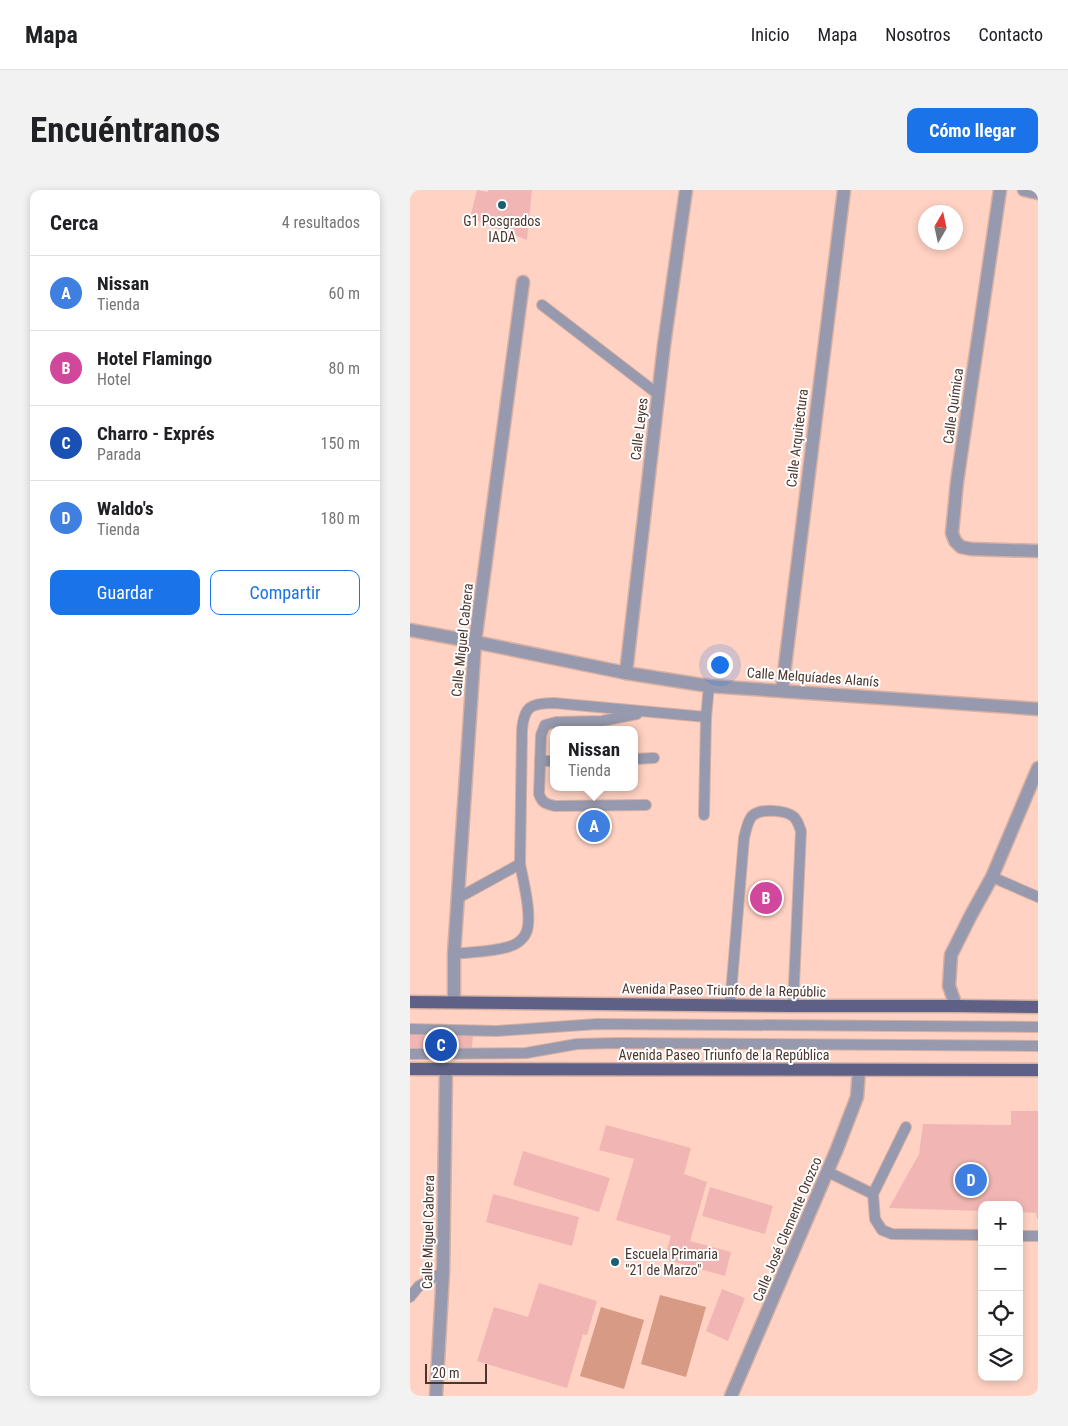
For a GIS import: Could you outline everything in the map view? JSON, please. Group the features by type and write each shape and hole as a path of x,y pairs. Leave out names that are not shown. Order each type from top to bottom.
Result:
{"main road":[{"name":"Avenida Paseo Triunfo de la Repúblic","path":"410,1002 1038,1007"},
{"name":"Avenida Paseo Triunfo de la República","path":"410,1069 1038,1070"}],"street":[{"name":"Calle Leyes","path":"626,673 658,396 686,190"},
{"name":"Calle Arquitectura","path":"782,690 844,190"},
{"name":"Calle Química","path":"1000,190 957,482 952,533 955,542 961,547 972,550 1038,550"},
{"path":"1024,190 1038,193"},
{"name":"Calle Miguel Cabrera","path":"454,1002 454,954 475,642 523,282"},
{"name":"Calle Melquíades Alanís","path":"410,630 626,673 709,686 1038,709"},
{"path":"956,1006 949,986 951,955 992,877 1038,768"},
{"name":"Calle Miguel Cabrera","path":"436,1396 443,1272 446,1069"},
{"name":"Calle José Clemente Orozco","path":"730,1396 828,1172 857,1097 858,1070"}],"lane":[{"path":"542,305 658,396"},
{"path":"704,815 706,717 709,686"},
{"path":"454,954 506,948 516,944 525,936 528,930 528,910 520,864 522,730 527,710 534,705 554,703 706,717"},
{"path":"646,805 555,806 541,800 539,794 541,735 545,725 556,722 602,721 648,711"},
{"path":"638,759 654,758"},
{"path":"540,761 550,761"},
{"path":"730,1005 744,838 751,816 766,810 785,812 793,816 798,822 801,831 793,1006"},
{"path":"458,898 520,864"},
{"path":"992,877 1038,897"},
{"path":"410,1029 497,1031 597,1024 1038,1027"},
{"path":"410,1054 526,1053 577,1044 618,1043 1038,1046"},
{"path":"906,1127 873,1194 875,1219 882,1230 892,1234 978,1235"},
{"path":"828,1172 873,1194"},
{"path":"1023,1236 1038,1236"},
{"path":"410,1297 418,1286 443,1272"}],"shaded area":[{"path":"660,1295 706,1307 686,1377 641,1364"},
{"path":"601,1307 644,1320 624,1389 580,1376"}],"building":[{"name":"G1 Posgrados IADA","path":"477,190 488,192 488,190 532,190 527,240 470,218"},
{"path":"410,1035 473,1036 472,1049 410,1048"},
{"path":"1011,1111 1038,1111 1038,1219 1036,1213 1023,1212 1023,1201 978,1201 978,1211 889,1208 919,1154 923,1124 1011,1125"},
{"path":"606,1125 691,1148 684,1174 707,1182 690,1241 731,1252 725,1276 664,1259 671,1236 616,1220 634,1159 599,1150"},
{"path":"523,1151 610,1178 599,1212 513,1185"},
{"path":"710,1187 773,1206 765,1234 702,1216"},
{"path":"493,1194 579,1217 572,1246 486,1222"},
{"path":"539,1283 597,1301 587,1335 583,1334 567,1388 477,1361 494,1307 528,1317"},
{"path":"722,1289 745,1298 728,1341 706,1331"}],"place":[{"name":"G1 Posgrados IADA","path":"502,205"},
{"name":"Nissan","path":"594,826"},
{"name":"Hotel Flamingo","path":"766,898"},
{"name":"Charro - Exprés","path":"441,1045"},
{"name":"Waldo's","path":"971,1180"},
{"name":"Escuela Primaria \"21 de Marzo\"","path":"615,1262"}]}
